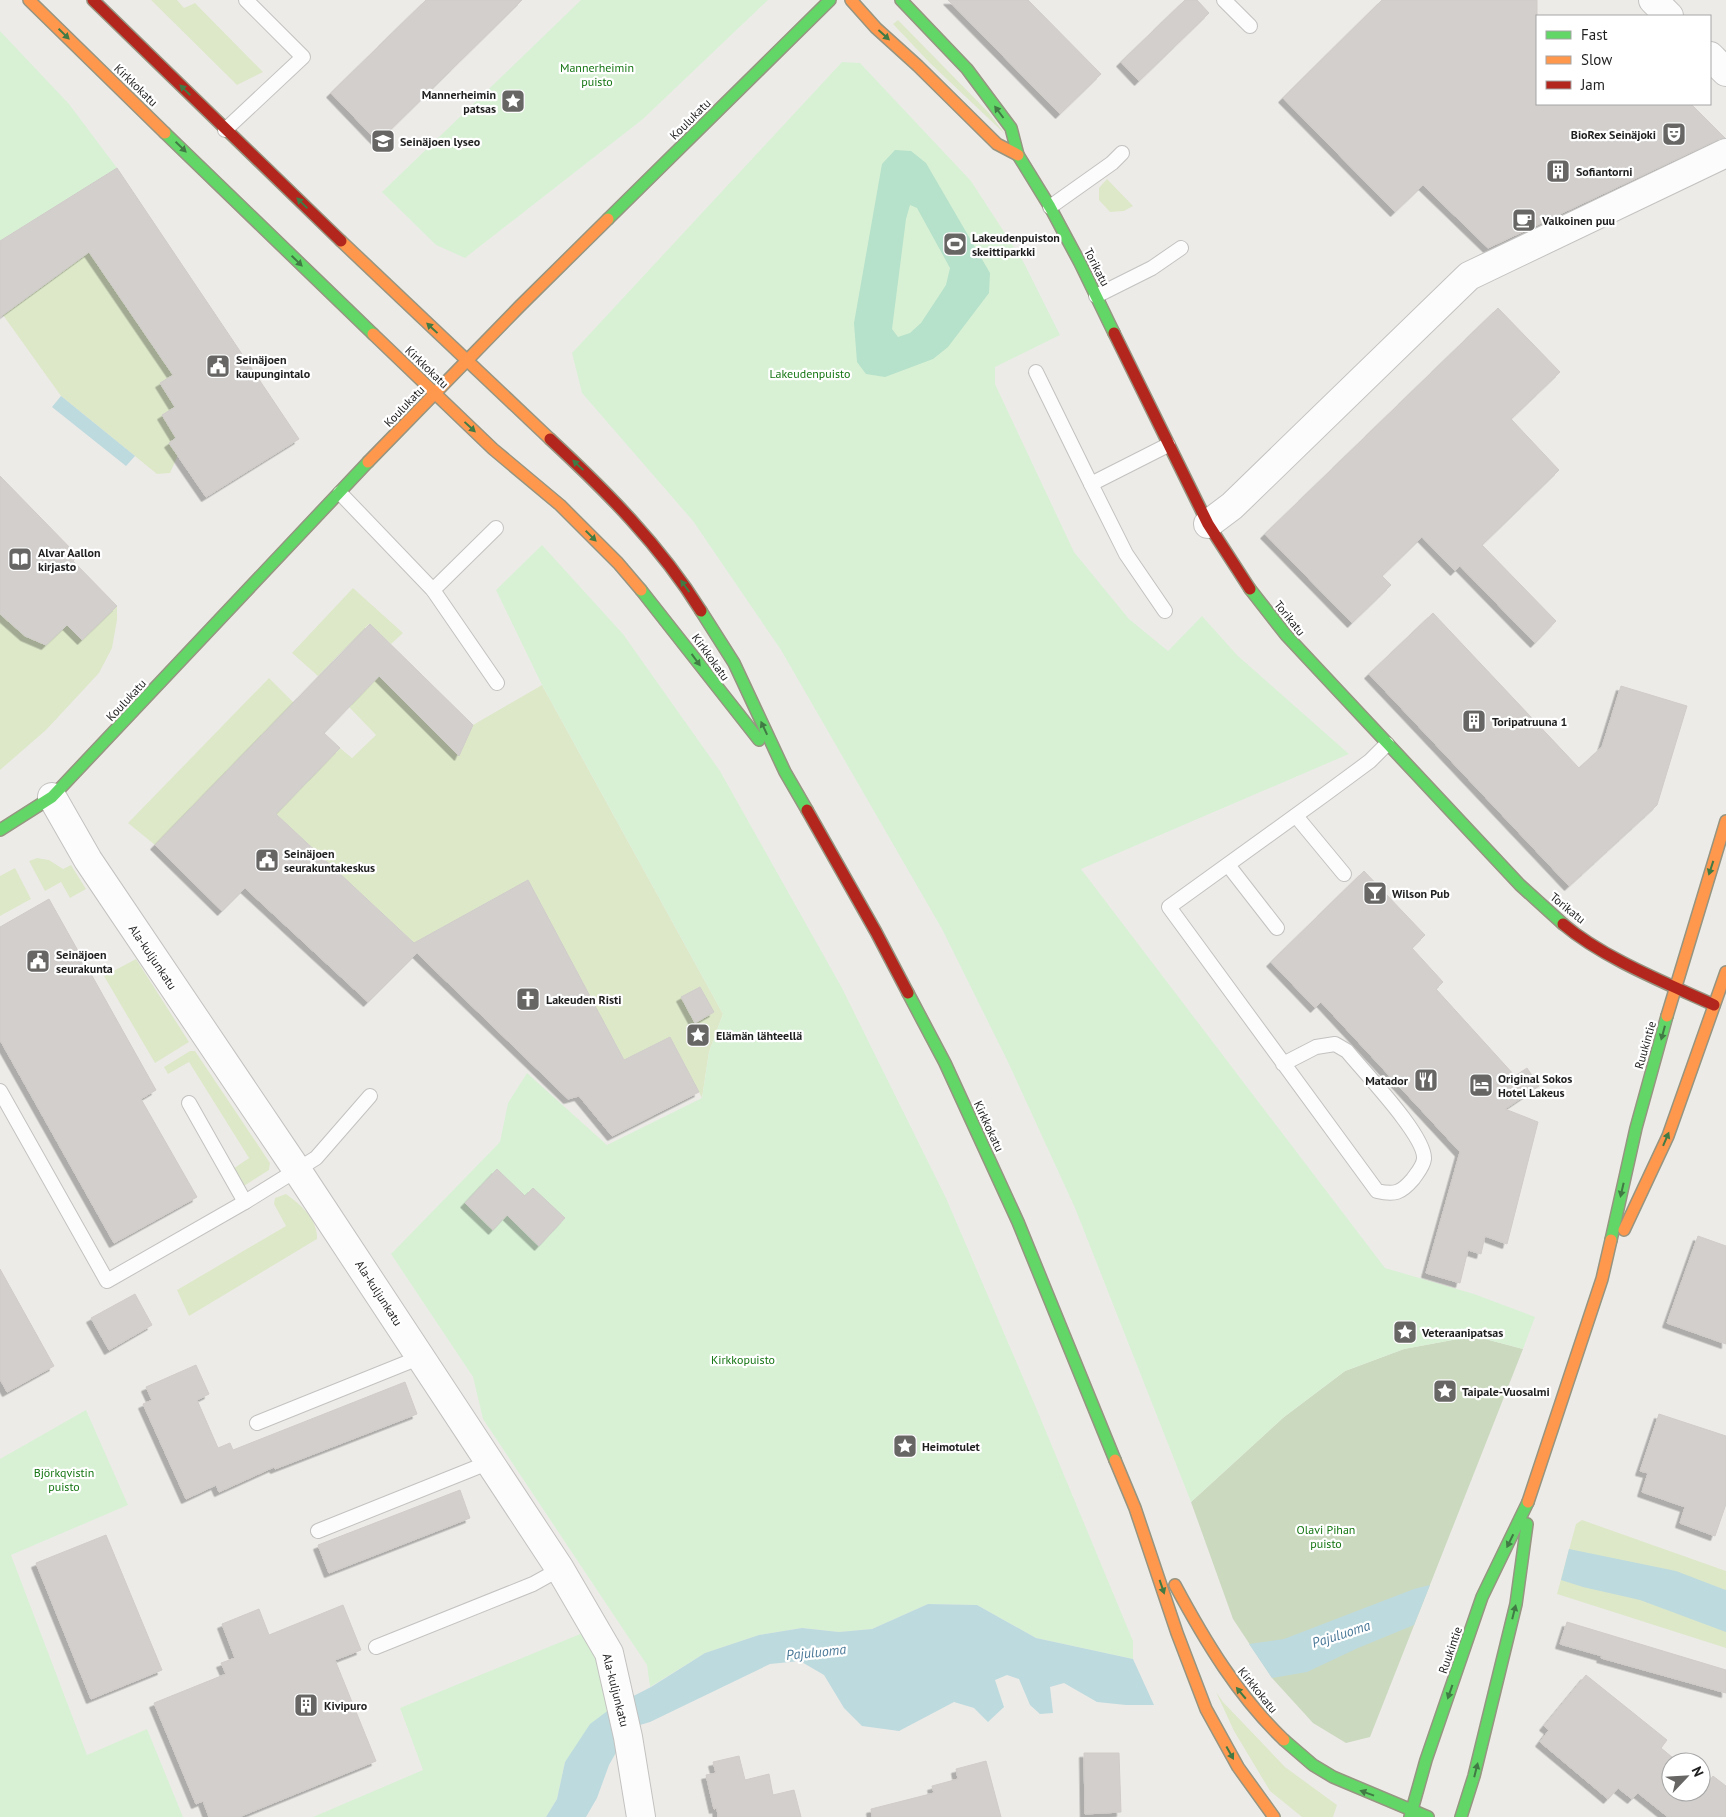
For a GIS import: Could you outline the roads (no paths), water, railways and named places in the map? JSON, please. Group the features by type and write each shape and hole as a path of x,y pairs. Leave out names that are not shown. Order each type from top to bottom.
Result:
{"main road":[{"name":"Kirkkokatu","path":"29,0 435,394 493,449 560,505 618,562 785,772"},
{"name":"Kirkkokatu","path":"93,0 225,130 599,485 655,546 688,588 734,664 785,772 876,932 945,1063 1018,1222 1135,1508 1177,1633 1206,1709 1238,1767 1274,1817"},
{"name":"Koulukatu","path":"0,830 52,797 435,394 830,0"},
{"name":"Torikatu","path":"851,0 876,28 918,66 997,144 1018,155"},
{"name":"Torikatu","path":"901,0 967,69 1011,128 1018,155 1050,207 1096,296 1208,524 1248,586 1286,635 1520,885 1565,926 1620,960 1720,1008"},
{"name":"Ruukintie","path":"1411,1813 1426,1760 1482,1597 1531,1497 1602,1279 1636,1128 1675,986 1726,821"},
{"name":"Ruukintie","path":"1602,1279 1668,1136 1720,1008 1726,972"},
{"name":"Ruukintie","path":"1462,1817 1474,1776 1516,1604 1531,1497"},
{"name":"Kirkkokatu","path":"1135,1508 1196,1624 1235,1685 1274,1731 1318,1769 1354,1788 1411,1813 1428,1817"}],"street":[{"path":"1654,0 1668,15"},
{"path":"1711,57 1726,72"},
{"path":"1208,524 1232,506 1469,276 1726,153"},
{"name":"Ala-kuljunkatu","path":"52,797 88,860 297,1170 560,1569 609,1653 628,1737 641,1817"}],"lane":[{"path":"225,130 303,57 246,0"},
{"path":"1224,0 1250,26"},
{"path":"1050,207 1112,163 1122,153"},
{"path":"1096,296 1152,268 1181,248"},
{"path":"1036,372 1126,554 1165,610"},
{"path":"1091,484 1168,445"},
{"path":"340,493 433,590 497,683"},
{"path":"433,590 496,528"},
{"path":"1283,1064 1316,1047 1335,1044 1347,1051 1412,1129 1422,1146 1424,1159 1420,1170 1405,1188 1391,1194 1377,1191 1283,1064 1169,907 1370,761 1387,744"},
{"path":"1296,816 1344,874"},
{"path":"1228,865 1277,928"},
{"path":"0,1091 107,1281 245,1202 316,1158 370,1096"},
{"path":"189,1103 245,1202"},
{"path":"257,1423 421,1357"},
{"path":"318,1531 490,1462"},
{"path":"376,1647 533,1584 560,1569"}],"water":[{"path":"61,396 135,456 126,466 52,407"},
{"path":"1569,1549 1676,1571 1726,1590 1726,1632 1640,1600 1561,1580"},
{"name":"Pajuluoma","path":"1430,1585 1414,1625 1307,1672 1272,1678 1249,1644 1284,1639 1414,1589"},
{"name":"Pajuluoma","path":"928,1604 977,1605 1036,1638 1133,1659 1154,1705 1097,1702 1064,1683 1050,1687 1053,1713 1040,1714 1030,1705 1019,1679 1007,1675 995,1680 1004,1707 988,1722 974,1708 954,1702 899,1731 862,1726 844,1708 824,1675 800,1661 770,1664 650,1722 630,1728 609,1765 597,1798 586,1817 546,1817 557,1799 565,1762 590,1724 614,1706 651,1687 705,1653 759,1635 802,1628 839,1632 872,1629"}],"place":[{"name":"Mannerheimin patsas","path":"513,101"},
{"name":"BioRex Seinäjoki","path":"1674,134"},
{"name":"Seinäjoen lyseo","path":"383,141"},
{"name":"Sofiantorni","path":"1558,171"},
{"name":"Valkoinen puu","path":"1524,220"},
{"name":"Lakeudenpuiston skeittiparkki","path":"955,244"},
{"name":"Seinäjoen kaupungintalo","path":"218,366"},
{"name":"Alvar Aallon kirjasto","path":"20,559"},
{"name":"Toripatruuna 1","path":"1474,721"},
{"name":"Seinäjoen seurakuntakeskus","path":"267,860"},
{"name":"Wilson Pub","path":"1375,893"},
{"name":"Seinäjoen seurakunta","path":"38,961"},
{"name":"Lakeuden Risti","path":"528,999"},
{"name":"Elämän lähteellä","path":"698,1035"},
{"name":"Matador","path":"1426,1080"},
{"name":"Original Sokos Hotel Lakeus","path":"1481,1085"},
{"name":"Veteraanipatsas","path":"1405,1332"},
{"name":"Taipale-Vuosalmi","path":"1445,1391"},
{"name":"Heimotulet","path":"905,1446"},
{"name":"Kivipuro","path":"306,1705"}],"park label":[{"name":"Mannerheimin puisto","path":"597,74"},
{"name":"Lakeudenpuisto","path":"810,373"},
{"name":"Kirkkopuisto","path":"743,1359"},
{"name":"Björkqvistin puisto","path":"64,1479"},
{"name":"Olavi Pihan puisto","path":"1326,1536"}]}
